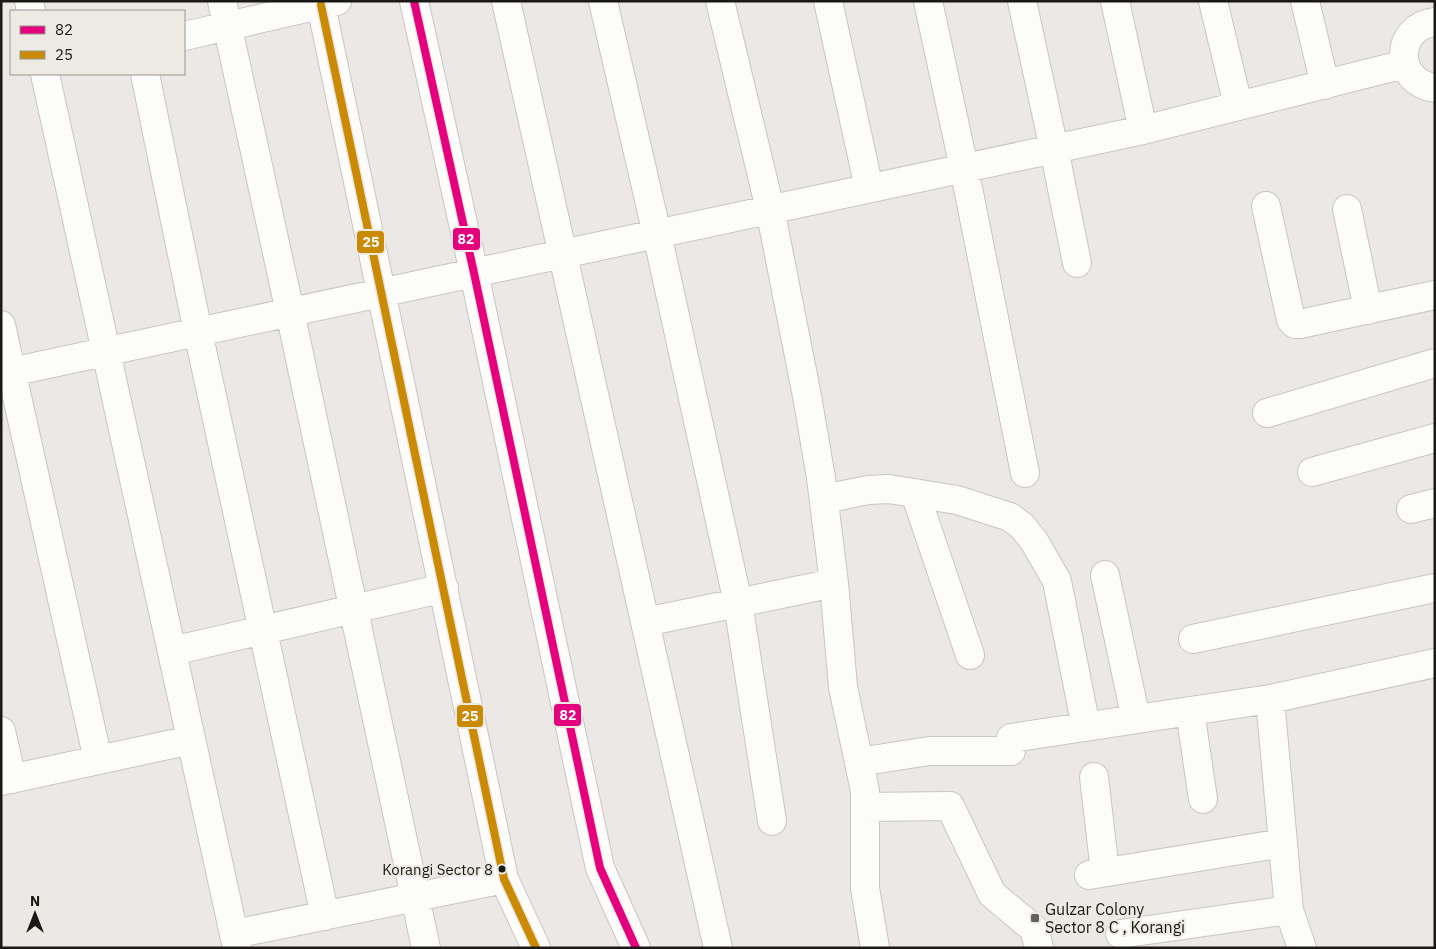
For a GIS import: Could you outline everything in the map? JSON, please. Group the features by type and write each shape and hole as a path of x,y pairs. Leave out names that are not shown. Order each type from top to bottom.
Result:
{"street":[{"path":"414,1 474,273 600,868 636,948"},
{"path":"506,1 718,948"},
{"path":"603,1 657,234 738,603 772,821"},
{"path":"720,1 770,209 807,396 824,499 844,688 865,791 865,888 875,948"},
{"path":"828,1 869,188"},
{"path":"928,1 964,168 1024,473"},
{"path":"1022,1 1077,263"},
{"path":"1115,1 1143,130"},
{"path":"1213,1 1238,105"},
{"path":"1305,1 1325,85"},
{"path":"185,35 224,14 329,3 382,293 504,879 536,948"},
{"path":"224,14 290,312 426,948"},
{"path":"1431,15 1412,32 1406,42 1403,53 1404,64 1417,82 1427,87 1435,88"},
{"path":"6,373 1143,130 1404,64"},
{"path":"45,75 235,941 325,916 504,879"},
{"path":"144,75 325,916"},
{"path":"1266,206 1291,320 1295,324 1435,295"},
{"path":"1347,209 1368,310"},
{"path":"1,325 6,373 98,760"},
{"path":"1267,412 1435,363"},
{"path":"1312,472 1435,438"},
{"path":"824,499 868,490 889,490 957,500 1010,517 1022,526 1034,541 1057,581 1086,727"},
{"path":"915,494 970,655"},
{"path":"1105,575 1136,719"},
{"path":"645,622 834,583"},
{"path":"172,651 444,588"},
{"path":"1193,639 1435,588"},
{"path":"859,762 929,751 1011,751 1011,738 1270,699 1435,663"},
{"path":"1270,699 1289,910 1302,948"},
{"path":"1190,711 1203,799"},
{"path":"1,731 7,780 191,740"},
{"path":"1094,777 1097,873 1284,843"},
{"path":"865,806 950,806 992,894 1034,929 1039,948"},
{"path":"1120,934 1289,910"}],"transit line":[{"name":"82","path":"414,1 474,273 600,868 636,948"},
{"name":"25","path":"321,5 504,879 536,948"}],"place":[{"name":"Korangi Sector 8","path":"502,869"},
{"name":"Gulzar Colony Sector 8 C , Korangi","path":"1035,918"}]}
